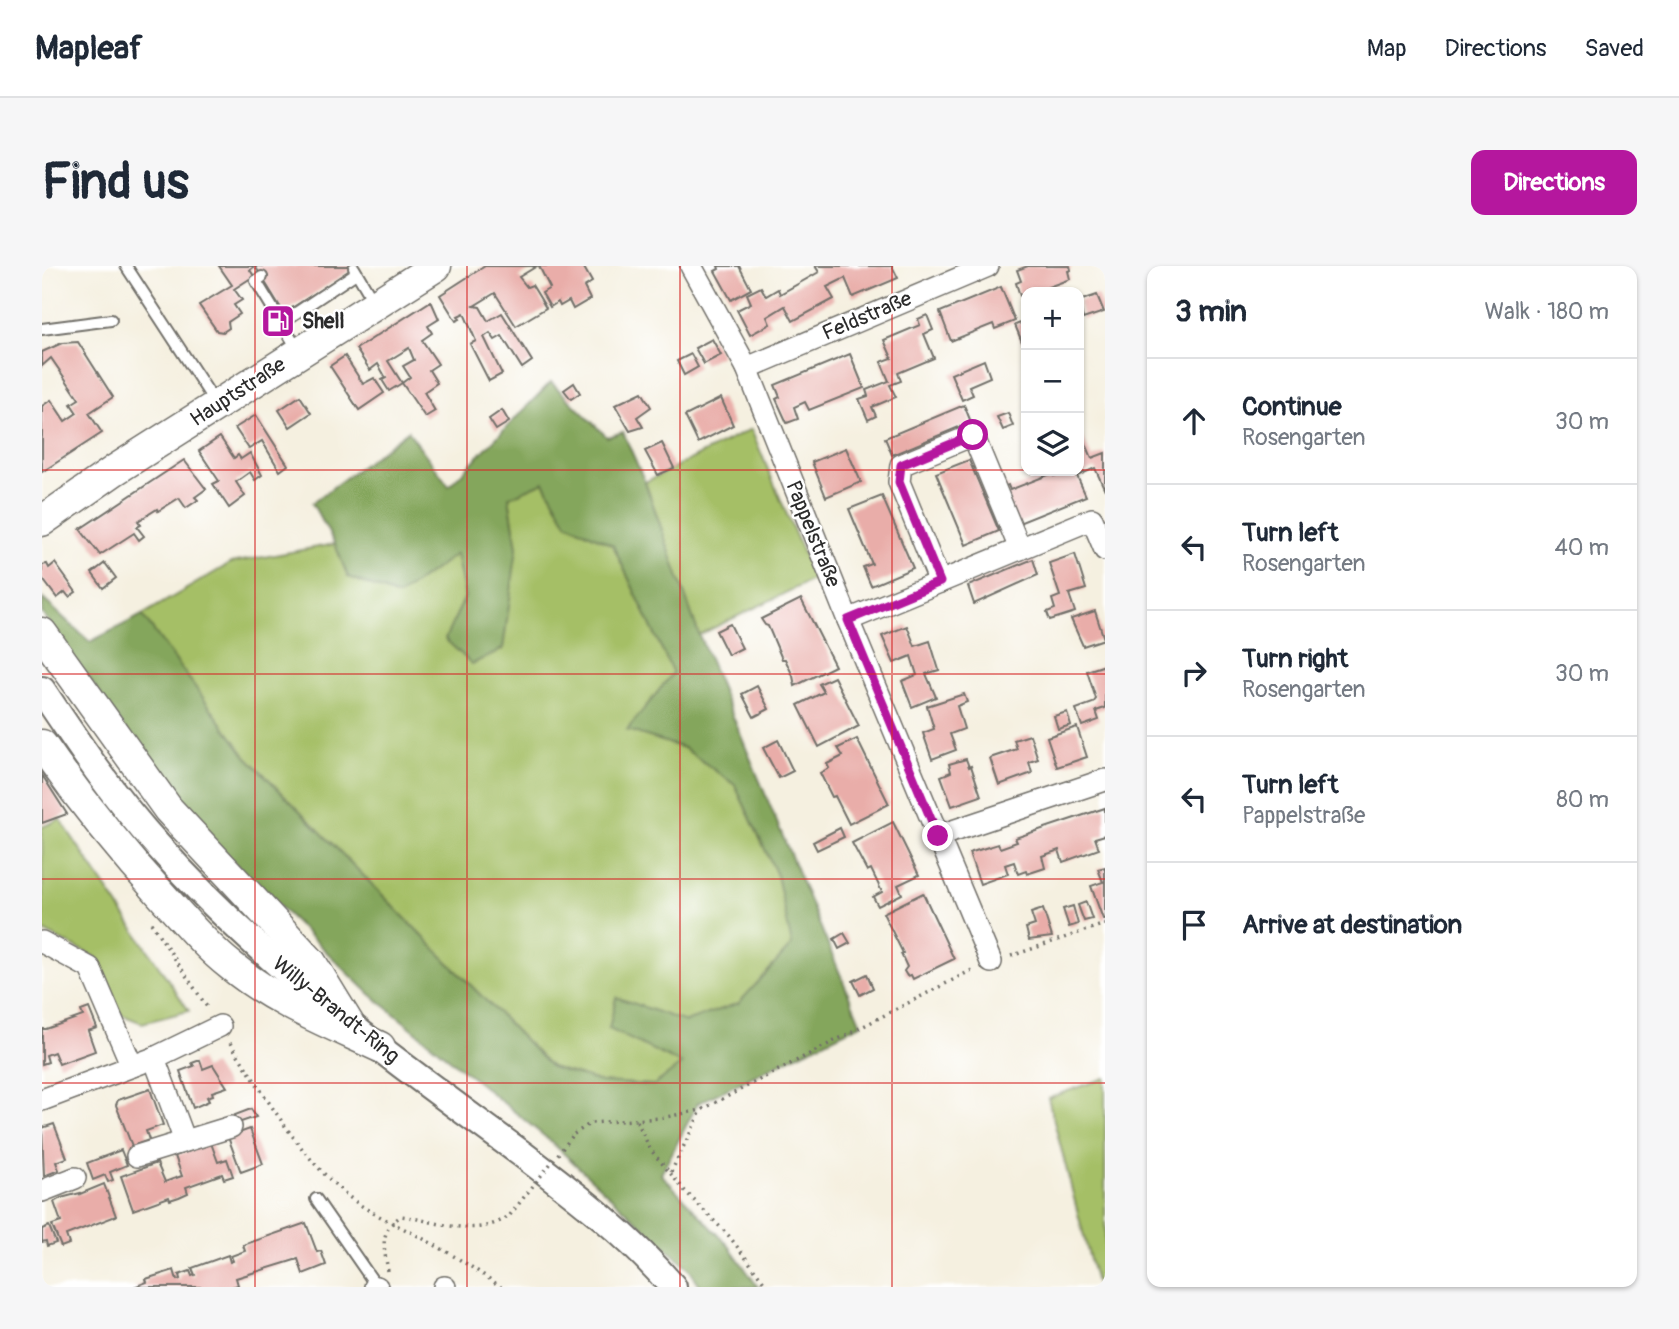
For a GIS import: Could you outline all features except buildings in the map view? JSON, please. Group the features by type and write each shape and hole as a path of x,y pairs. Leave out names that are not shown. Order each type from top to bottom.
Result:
{"main road":[{"name":"Hauptstraße","path":"42,521 115,470 431,267"},
{"path":"42,634 168,809 311,962 349,1024"},
{"path":"42,745 72,788 125,854 188,925 229,965 289,1003 380,1047"}],"street":[{"name":"Pappelstraße","path":"691,266 747,368 848,620 991,962"},
{"name":"Feldstraße","path":"747,368 988,266"},
{"path":"940,582 899,482 901,465 973,435 1020,549"},
{"path":"848,620 1098,518 1105,550"},
{"name":"Willy-Brandt-Ring","path":"42,690 83,752 158,846 252,943 349,1024 590,1205 654,1265 673,1287"},
{"path":"938,836 1105,780"},
{"path":"42,942 90,968 132,1066"},
{"path":"42,1100 154,1058 220,1026"},
{"path":"154,1058 185,1141"},
{"path":"136,1156 231,1127"},
{"path":"42,1191 75,1178"}],"lane":[{"path":"126,266 217,405"},
{"path":"281,323 355,270 376,304"},
{"path":"262,277 256,281 300,352"},
{"path":"42,329 111,320"},
{"path":"316,1199 379,1284"}],"path":[{"path":"379,1284 384,1237 390,1223 401,1216 452,1227 479,1229 499,1223 510,1215 574,1133 590,1123 637,1121 701,1110 965,972 1105,924"},
{"path":"220,1026 291,1135 321,1172 350,1198 390,1223 457,1257 501,1287"},
{"path":"671,1172 701,1110"},
{"path":"637,1121 650,1149 685,1191 729,1236 768,1287"}],"green space":[{"path":"551,382 607,437 623,432 645,482 699,635 861,1024 698,1103 661,1174 729,1246 758,1287 701,1287 689,1269 549,1140 370,994 191,821 42,613 43,599 90,642 142,615 246,756 551,1067 601,1082 654,1085 682,1064 609,1029 616,997 686,1022 739,1003 792,945 777,875 735,785 684,748 627,730 673,673 613,545 567,523 544,482 509,497 517,548 503,649 472,664 445,639 465,597 456,554 398,596 348,577 335,544 312,503 408,431 449,486"},
{"path":"751,429 814,579 699,635 645,482"},
{"path":"544,482 567,523 613,545 673,673 628,730 684,748 735,785 777,875 793,945 739,1003 686,1022 610,1029 683,1064 654,1085 601,1082 551,1067 246,756 142,615 231,563 335,544 348,577 456,553 465,597 445,639 517,548 509,497"},
{"path":"60,819 189,1011 142,1023 117,1013 97,958 43,931 42,827"},
{"path":"1105,1078 1105,1287 1097,1287 1048,1098"}],"place":[{"name":"Shell","path":"278,321"}],"route":[{"path":"938,836 848,620 940,582 899,482 901,465 973,435"}]}
